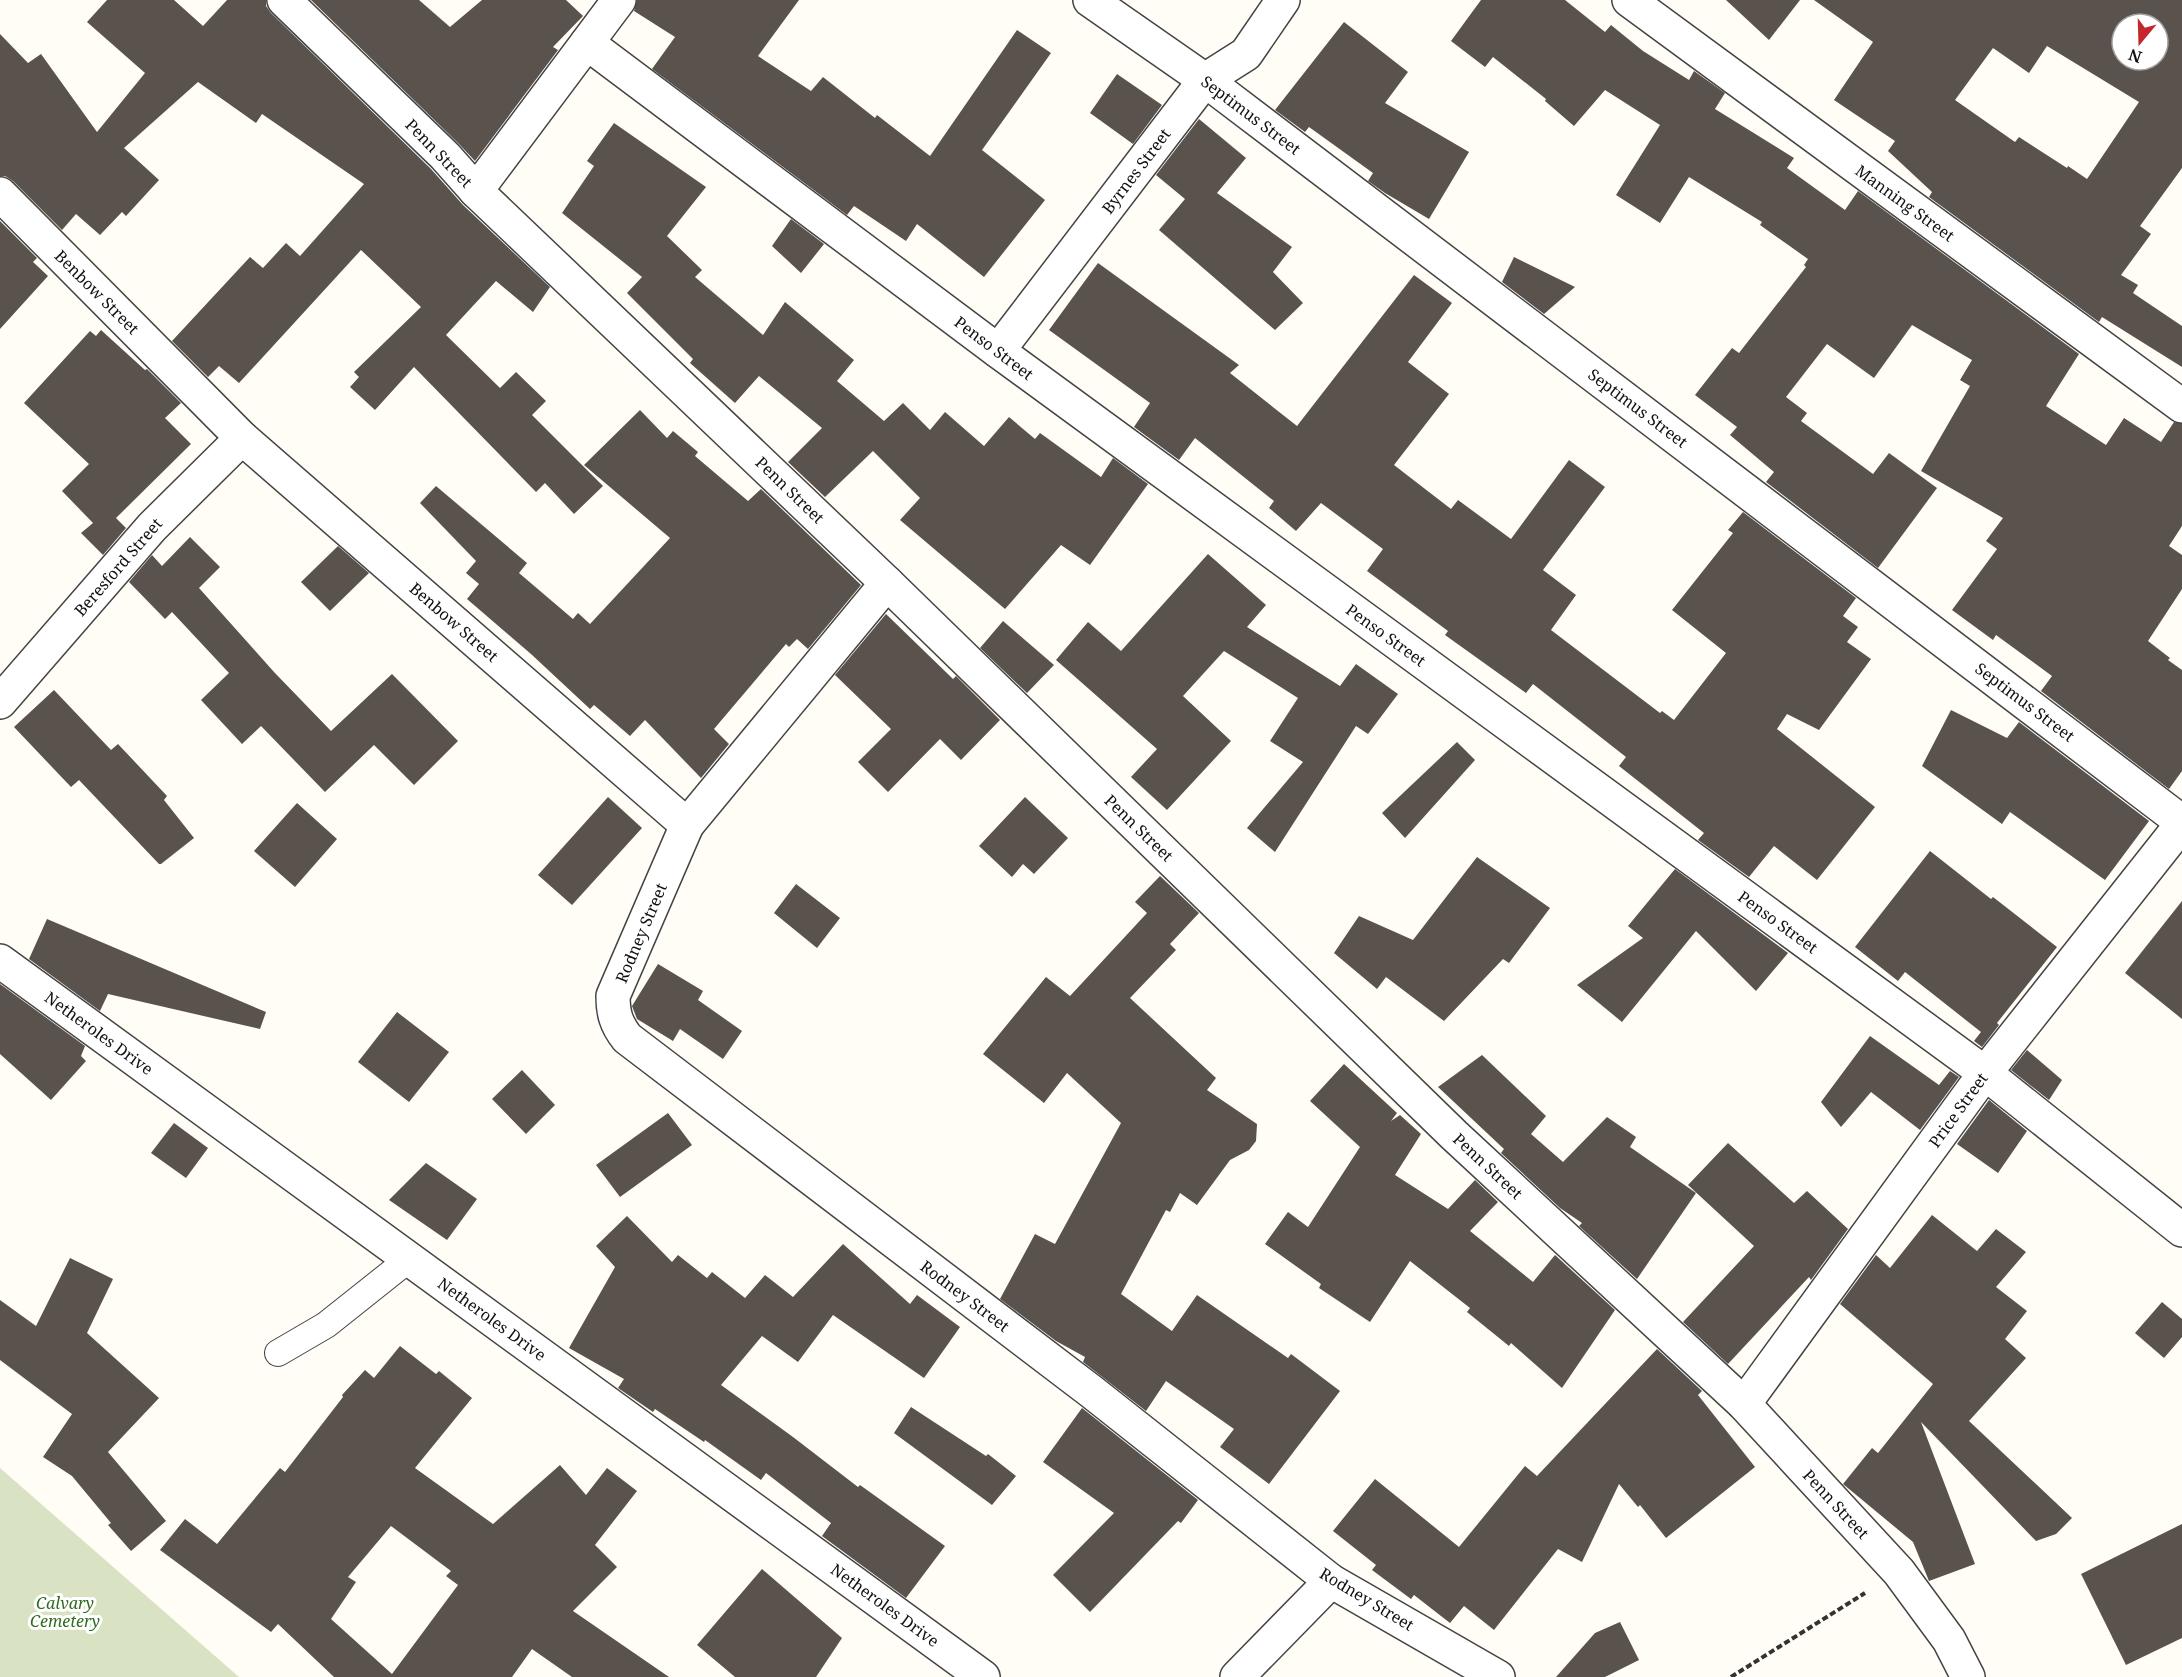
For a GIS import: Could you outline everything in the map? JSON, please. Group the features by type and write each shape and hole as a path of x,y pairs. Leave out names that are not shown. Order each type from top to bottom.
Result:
{"street":[{"name":"Penn Street","path":"284,0 445,156 476,191 887,583 1454,1135 1744,1404 1899,1572 1949,1640 1968,1677"},
{"path":"476,191 619,0"},
{"name":"Septimus Street","path":"1090,0 1206,80 2182,823"},
{"name":"Byrnes Street","path":"998,351 1206,80 1246,54 1282,0"},
{"name":"Manning Street","path":"1629,0 2182,406"},
{"name":"Penso Street","path":"587,43 998,351 1985,1073 2182,1230"},
{"name":"Benbow Street","path":"3,204 242,438 687,825"},
{"name":"Beresford Street","path":"0,702 152,526 242,438"},
{"path":"687,825 887,583"},
{"name":"Price Street","path":"1744,1404 1985,1073 2182,823"},
{"name":"Rodney Street","path":"687,825 614,996 613,1011 618,1027 627,1038 835,1199 1092,1392 1331,1581 1498,1677"},
{"name":"Netheroles Drive","path":"0,961 983,1677"},
{"path":"1237,1677 1331,1581"}],"lane":[{"path":"278,1353 326,1325 409,1259"}],"path":[{"path":"1731,1677 1899,1572"}],"green space":[{"name":"Calvary Cemetery","path":"0,1468 239,1677 0,1677"}],"building":[{"path":"107,0 174,0 203,26 227,0 266,0 266,6 271,13 431,169 463,205 550,287 533,312 496,281 446,335 500,388 516,372 546,401 532,415 603,486 574,514 545,483 536,492 414,367 375,410 350,387 359,377 354,372 421,307 361,250 239,383 219,366 208,377 172,341 250,257 263,268 286,243 300,256 364,184 262,114 256,123 198,82 124,148 159,180 126,216 122,212 100,235 76,214 62,230 13,181 0,176 0,34 28,63 41,54 97,132 145,73 87,22"},
{"path":"311,0 419,0 450,27 482,0 566,0 583,16 553,47 558,50 475,161"},
{"path":"637,0 799,0 758,56 811,91 823,77 875,118 877,115 930,156 1017,30 1051,53 982,150 1045,200 984,277 917,224 906,241 854,206 847,215 652,69 675,37 634,11"},
{"path":"1481,0 1565,0 1605,32 1611,25 1643,51 1689,80 1694,71 1725,93 1715,109 1794,158 1787,168 1845,210 1858,191 2079,354 2046,406 2106,445 2124,418 2161,442 2174,422 2182,424 2182,526 2169,546 2182,555 2182,589 2148,641 2182,670 2182,771 2169,789 2041,691 2052,676 1996,635 1993,640 1952,610 1997,549 1986,541 2003,518 1921,471 1970,386 1960,380 1972,360 1912,325 1874,378 1827,344 1786,397 1807,413 1801,421 1873,474 1889,453 1937,488 1878,568 1766,482 1774,472 1730,435 1737,427 1695,395 1732,348 1739,353 1806,267 1804,265 1808,259 1760,225 1762,222 1689,177 1660,223 1616,195 1660,125 1605,90 1574,126 1545,101 1546,99 1493,57 1485,67 1451,41"},
{"path":"1726,0 1800,0 1769,40"},
{"path":"1814,0 2182,0 2182,168 2140,226 2151,234 2121,275 2138,285 2133,293 2182,326 2182,367 2102,317 2099,322 1929,197 1932,192 1888,151 1895,141 1834,100 1873,42","holes":["2047,46 2139,102 2087,179 2019,137 2015,142 1955,100 1993,48 2029,73"]},
{"path":"1344,22 1408,72 1385,103 1469,152 1429,219 1368,181 1373,173 1309,127 1305,132 1275,110"},
{"path":"1117,74 1162,105 1133,144 1090,113"},
{"path":"1199,119 1246,158 1217,193 1292,247 1273,272 1303,303 1275,330 1159,230 1185,199 1156,175"},
{"path":"614,123 706,187 667,236 702,270 695,277 763,335 785,302 854,360 837,381 884,421 903,403 930,430 945,412 984,446 1009,417 1035,439 1040,433 1101,477 1113,458 1148,484 1090,565 1061,545 1005,609 900,520 920,498 873,451 825,497 788,462 822,428 759,376 735,403 690,363 693,359 627,293 642,277 562,213 594,166 587,161"},
{"path":"791,219 824,244 801,273 772,246"},
{"path":"0,221 37,258 33,262 48,276 0,329"},
{"path":"1514,257 1575,287 1544,314 1502,282"},
{"path":"1098,263 1239,365 1230,373 1297,426 1414,275 1452,303 1408,362 1449,394 1394,465 1451,509 1458,500 1511,539 1569,460 1605,487 1543,570 1576,595 1551,630 1660,713 1662,711 1674,720 1726,653 1672,610 1733,533 1728,530 1743,512 1856,598 1843,616 1858,627 1847,642 1871,659 1819,730 1787,714 1777,729 1875,807 1817,880 1774,846 1749,877 1698,840 1704,833 1619,766 1626,757 1533,684 1526,693 1445,635 1448,631 1367,571 1383,549 1321,503 1296,531 1269,508 1274,501 1195,438 1179,460 1134,427 1150,403 1049,330"},
{"path":"101,330 145,370 147,369 181,403 165,418 191,444 116,518 126,528 103,555 81,533 93,523 62,491 89,464 24,403 90,331 96,336"},
{"path":"640,410 667,438 673,431 698,452 695,456 748,501 761,489 861,585 808,649 797,639 789,647 786,644 714,729 729,744 701,778 645,720 630,736 594,705 590,709 467,599 479,584 466,573 476,561 420,503 436,486 527,563 519,573 573,619 578,613 590,624 670,538 584,465"},
{"path":"190,537 220,567 199,588 274,672 331,731 392,674 458,741 414,785 374,745 325,792 261,726 242,744 201,700 229,673 172,612 165,619 129,582 152,555 162,566"},
{"path":"338,546 369,573 330,611 301,582"},
{"path":"1208,554 1266,605 1247,627 1340,686 1356,664 1398,694 1368,734 1356,726 1275,852 1247,828 1303,762 1270,741 1298,698 1224,651 1183,696 1231,741 1167,810 1131,777 1157,749 1056,660 1088,622 1121,651"},
{"path":"886,614 953,679 956,676 1000,720 961,760 940,739 888,792 858,762 891,729 835,675"},
{"path":"1003,621 1054,665 1027,693 980,648"},
{"path":"54,690 111,750 118,744 167,796 164,800 194,838 161,864 79,780 71,787 14,727"},
{"path":"1951,710 2007,738 2019,722 2149,821 2105,880 2010,812 2002,824 1922,766"},
{"path":"1457,742 1475,760 1405,838 1382,813"},
{"path":"608,797 642,828 572,905 538,875"},
{"path":"1025,797 1068,838 1034,874 1023,864 1012,877 979,846"},
{"path":"297,803 337,839 295,887 254,851"},
{"path":"1930,851 2057,947 1997,1023 1999,1025 1982,1047 1974,1041 1981,1032 1905,972 1898,981 1855,947"},
{"path":"1477,857 1550,908 1509,963 1503,959 1444,1021 1386,977 1377,989 1334,953 1359,916 1413,940"},
{"path":"1675,869 1788,953 1756,991 1696,931 1622,1022 1577,985 1643,938 1628,926"},
{"path":"1160,876 1199,913 1170,944 1176,950 1130,998 1216,1078 1207,1090 1257,1124 1256,1141 1249,1150 1230,1160 1197,1205 1180,1193 1170,1212 1166,1210 1121,1294 1172,1331 1197,1295 1288,1358 1291,1354 1340,1391 1269,1484 1220,1447 1234,1429 1166,1381 1146,1411 1083,1362 1085,1357 1056,1341 1000,1299 1035,1234 1055,1244 1121,1123 1067,1073 1044,1103 983,1054 1046,977 1070,996 1147,913 1135,902"},
{"path":"796,884 840,918 817,948 774,913"},
{"path":"2182,901 2182,1019 2125,973"},
{"path":"47,919 266,1012 260,1029 108,994 100,1011 29,959"},
{"path":"658,964 703,991 698,1000 742,1031 723,1059 680,1029 673,1041 637,1019 632,1006"},
{"path":"0,984 85,1046 81,1056 86,1061 51,1100 0,1054"},
{"path":"397,1012 449,1052 409,1102 358,1062"},
{"path":"1870,1036 1939,1085 1950,1071 1959,1077 1920,1130 1871,1092 1841,1127 1821,1102"},
{"path":"2027,1050 2062,1080 2049,1100 2011,1070"},
{"path":"1482,1055 1546,1116 1531,1134 1563,1162 1607,1117 1636,1137 1630,1147 1696,1193 1637,1279 1579,1226 1582,1223 1560,1208 1501,1153 1504,1149 1438,1087"},
{"path":"1344,1064 1397,1113 1391,1121 1400,1115 1421,1134 1395,1175 1448,1209 1475,1180 1498,1202 1470,1231 1533,1282 1555,1255 1615,1310 1562,1388 1511,1343 1509,1346 1467,1312 1470,1308 1410,1261 1370,1322 1319,1288 1321,1284 1265,1244 1288,1212 1308,1227 1360,1147 1310,1101"},
{"path":"522,1070 555,1105 526,1134 492,1099"},
{"path":"1989,1100 2027,1131 1998,1173 1957,1144"},
{"path":"668,1113 692,1145 620,1197 596,1165"},
{"path":"174,1123 208,1148 186,1178 151,1153"},
{"path":"1728,1143 1794,1203 1807,1191 1848,1229 1811,1280 1809,1277 1728,1364 1683,1322 1754,1246 1688,1185"},
{"path":"426,1163 477,1199 447,1240 389,1200"},
{"path":"1932,1215 1977,1251 1996,1229 2026,1252 1996,1287 2027,1311 2005,1339 2026,1358 1969,1421 2072,1518 2056,1534 2036,1541 1921,1422 1975,1564 1929,1581 1913,1542 1843,1484 1872,1448 1878,1453 1933,1384 1840,1304 1876,1255 1890,1268"},
{"path":"627,1216 672,1262 678,1255 707,1278 712,1272 745,1298 765,1275 793,1297 843,1244 910,1304 917,1295 960,1327 924,1378 833,1315 798,1362 762,1336 721,1385 858,1487 860,1485 945,1546 906,1598 822,1536 831,1523 766,1473 761,1480 705,1440 704,1442 655,1409 653,1412 618,1388 624,1379 569,1348 615,1267 596,1246"},
{"path":"70,1258 113,1279 87,1333 159,1398 108,1452 166,1521 131,1551 108,1525 111,1523 72,1476 43,1457 72,1414 0,1360 0,1300 36,1326"},
{"path":"2162,1302 2182,1319 2182,1337 2164,1358 2135,1333"},
{"path":"400,1346 436,1374 439,1371 472,1398 415,1468 493,1524 560,1465 586,1495 607,1468 637,1491 595,1545 617,1567 573,1611 669,1677 572,1677 532,1649 512,1677 334,1677 278,1624 271,1632 160,1550 185,1519 217,1544 280,1468 285,1472 343,1397 342,1395 365,1370 374,1378","holes":["391,1526 451,1571 446,1576 458,1585 392,1674 331,1619 356,1582 348,1577"]},
{"path":"1657,1349 1702,1391 1698,1395 1755,1467 1666,1538 1640,1505 1638,1507 1619,1484 1582,1562 1558,1549 1494,1630 1464,1606 1450,1623 1414,1595 1411,1599 1372,1570 1376,1565 1333,1531 1375,1479 1459,1547 1525,1466 1537,1476"},
{"path":"911,1407 986,1456 988,1454 1016,1476 992,1505 894,1433"},
{"path":"1082,1408 1198,1500 1181,1523 1178,1521 1090,1612 1053,1575 1114,1513 1043,1462"},
{"path":"2182,1524 2182,1638 2126,1665 2081,1574"},
{"path":"762,1569 842,1638 816,1677 735,1677 697,1645"},
{"path":"1620,1622 1639,1660 1605,1677 1556,1677 1595,1633"}]}
